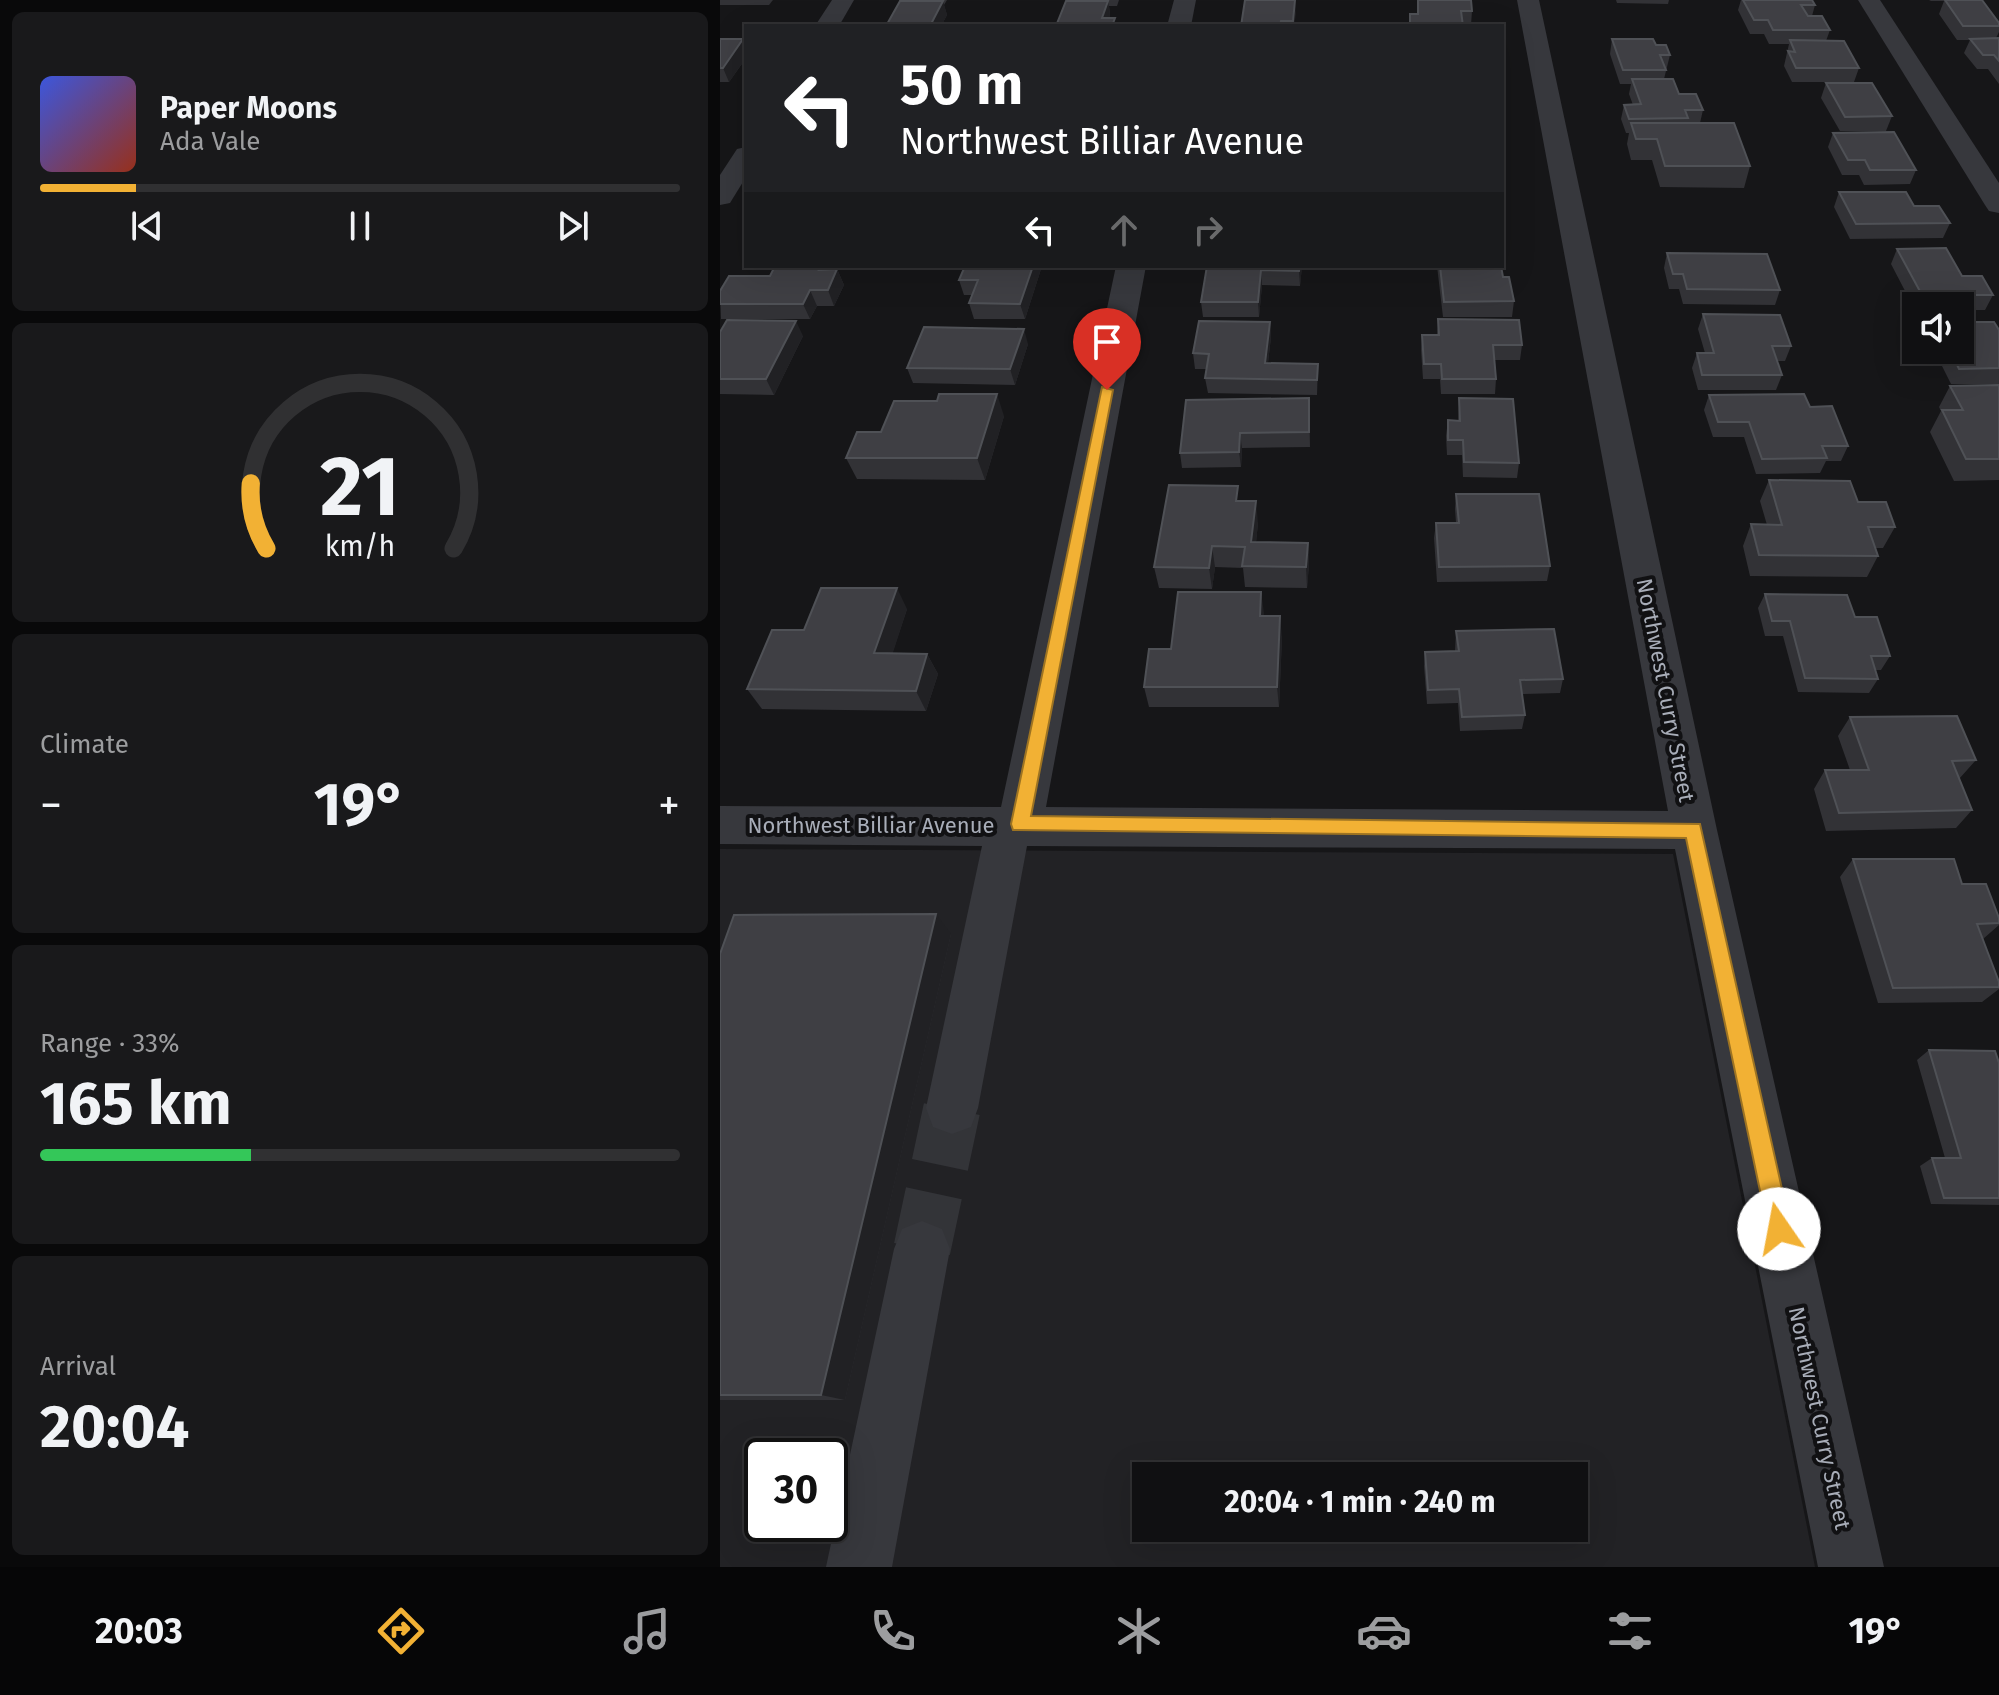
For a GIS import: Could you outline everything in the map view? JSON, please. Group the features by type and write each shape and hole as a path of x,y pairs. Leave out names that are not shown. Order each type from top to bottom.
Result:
{"street":[{"path":"828,24 843,0"},
{"path":"1179,24 1185,0"},
{"name":"Northwest Curry Street","path":"1528,0 1694,830 1851,1567"},
{"path":"1869,0 1999,205"},
{"path":"720,197 744,158"},
{"path":"952,1108 1015,824 1131,268"},
{"name":"Northwest Billiar Avenue","path":"720,825 1015,824 1694,830"},
{"path":"859,1567 922,1249"}],"shaded area":[{"path":"720,849 1673,854 1815,1567 720,1567"}],"building":[{"path":"1245,0 1295,0 1293,21 1241,24"},
{"path":"1418,0 1471,0 1472,11 1461,11 1463,24 1410,24 1410,14 1418,14"},
{"path":"1743,0 1812,0 1815,5 1801,5 1808,16 1822,16 1830,30 1773,30 1768,20 1754,20"},
{"path":"1945,0 1982,0 1999,26 1963,26"},
{"path":"900,1 943,1 931,24 887,24"},
{"path":"1066,1 1108,1 1102,18 1115,18 1113,24 1057,24"},
{"path":"1999,38 1999,61 1994,55 1983,55 1970,39"},
{"path":"720,39 743,39 723,68 720,68"},
{"path":"1612,39 1653,39 1656,45 1666,45 1670,55 1660,55 1666,70 1623,70"},
{"path":"1790,40 1844,41 1859,68 1796,68 1788,51 1795,52"},
{"path":"1632,79 1673,79 1679,94 1696,94 1703,110 1685,110 1688,118 1629,119 1624,105 1641,104"},
{"path":"1826,83 1872,83 1892,116 1845,117"},
{"path":"1631,123 1734,123 1750,166 1665,166 1657,139 1636,139"},
{"path":"1894,132 1916,170 1870,170 1865,160 1848,160 1833,133"},
{"path":"1839,192 1906,192 1914,206 1939,206 1950,223 1856,224"},
{"path":"1946,248 1962,276 1982,276 1993,295 1920,292 1897,249"},
{"path":"1667,253 1767,254 1780,290 1687,289 1683,274 1673,274"},
{"path":"774,268 837,269 828,290 810,290 803,304 720,304 720,291 729,276 770,276"},
{"path":"964,268 1032,268 1020,304 969,303 978,280 959,280"},
{"path":"1207,268 1300,268 1299,271 1261,270 1258,302 1201,302"},
{"path":"1440,268 1501,268 1503,277 1509,277 1514,301 1444,302"},
{"path":"1703,314 1780,315 1791,346 1772,346 1782,375 1702,375 1697,353 1714,353"},
{"path":"1438,319 1519,320 1522,345 1493,345 1496,379 1442,379 1441,364 1424,364 1422,335 1439,335"},
{"path":"727,320 796,321 766,379 720,379 720,332"},
{"path":"1199,321 1270,322 1265,363 1318,364 1317,380 1205,378 1209,354 1193,353"},
{"path":"1974,322 1994,322 1999,330 1999,368 1959,369 1957,364 1974,364"},
{"path":"924,327 1024,329 1010,369 907,368"},
{"path":"1999,385 1999,459 1966,459 1942,410 1963,410 1950,386"},
{"path":"939,394 997,394 977,458 846,458 857,432 881,432 894,401 937,401"},
{"path":"1804,394 1810,407 1832,406 1848,446 1822,446 1827,458 1762,459 1749,422 1718,422 1709,395"},
{"path":"1309,398 1309,432 1240,433 1239,452 1180,453 1186,400"},
{"path":"1459,398 1513,399 1519,463 1464,462 1463,440 1448,440 1448,420 1460,421"},
{"path":"1769,480 1850,481 1858,502 1886,502 1895,527 1868,527 1878,556 1759,555 1751,524 1782,525"},
{"path":"1169,485 1238,486 1236,501 1256,501 1251,542 1308,543 1306,567 1242,566 1245,547 1212,546 1209,568 1154,567"},
{"path":"1456,494 1539,494 1550,566 1439,567 1436,523 1459,523"},
{"path":"821,588 897,588 874,653 927,654 916,691 747,689 772,630 804,630"},
{"path":"1178,592 1261,592 1260,616 1280,616 1277,687 1144,687 1149,649 1171,649"},
{"path":"1765,594 1847,595 1855,617 1877,617 1890,656 1871,656 1878,679 1805,678 1790,621 1772,621"},
{"path":"1554,629 1563,679 1520,680 1525,715 1462,717 1459,689 1428,690 1425,652 1459,651 1456,631"},
{"path":"1957,716 1976,760 1952,761 1972,810 1839,813 1825,770 1869,770 1850,717"},
{"path":"1853,859 1954,859 1962,884 1986,884 1999,923 1977,924 1999,987 1893,988"},
{"path":"936,914 821,1395 720,1395 720,954 734,915"},
{"path":"1929,1050 1995,1051 1999,1063 1999,1198 1944,1198 1932,1158 1961,1158"}],"tunnel":[{"path":"922,1249 952,1108"}],"route":[{"path":"1107,390 1020,824 1694,830 1779,1229"}]}
